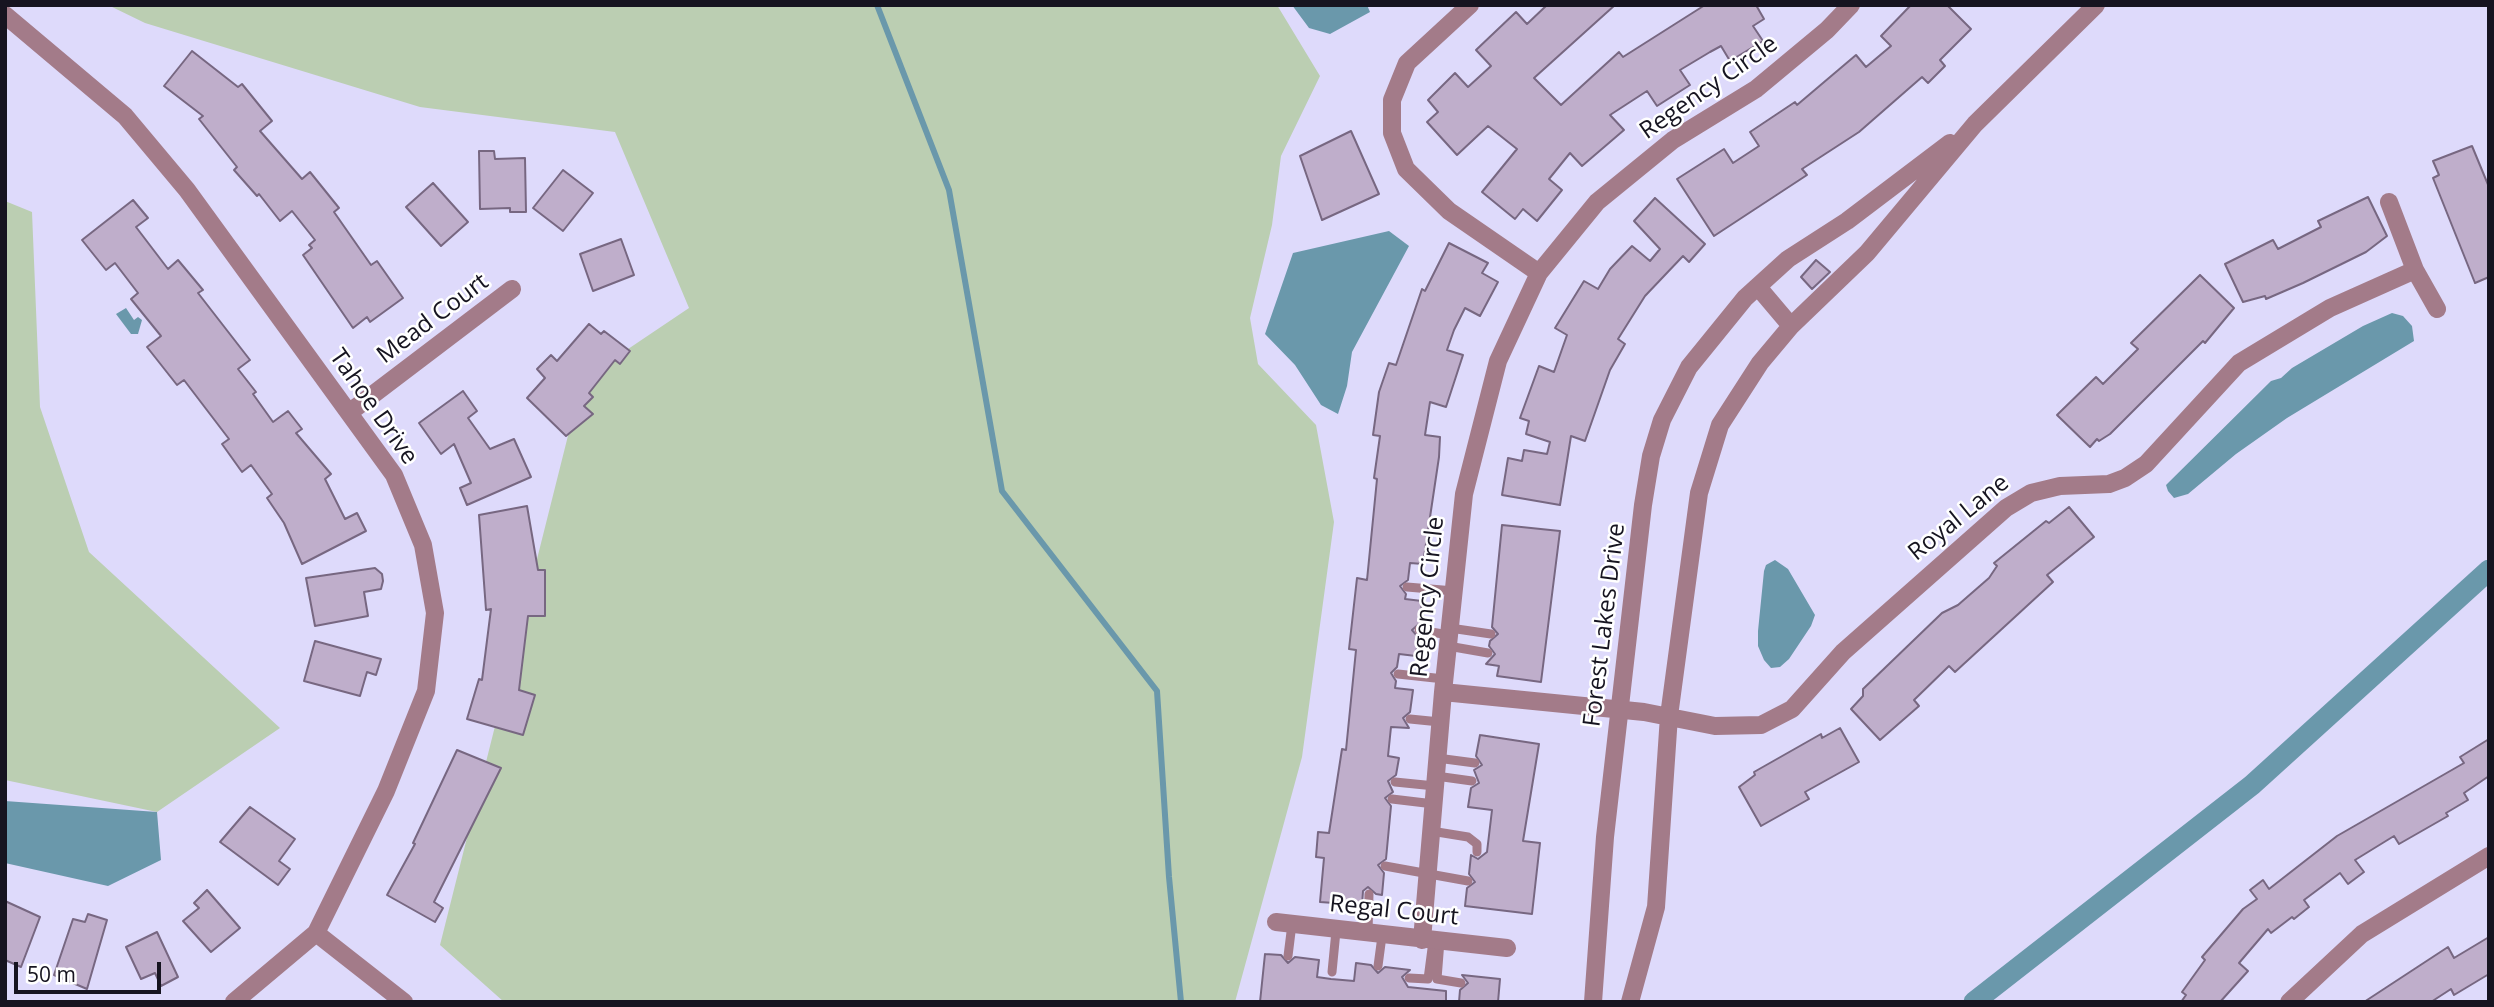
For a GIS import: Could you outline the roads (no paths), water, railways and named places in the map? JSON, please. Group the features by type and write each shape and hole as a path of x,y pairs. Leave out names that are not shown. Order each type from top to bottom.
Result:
{"street":[{"path":"1470,5 1407,63 1392,100 1392,133 1406,169 1449,211 1539,272"},
{"name":"Regency Circle","path":"1432,940 1428,874 1431,831 1464,495 1498,361 1539,272 1597,202 1673,140 1756,89 1827,30 1852,5"},
{"name":"Forest Lakes Drive","path":"1630,1002 1656,907 1669,716 1699,493 1706,462 1720,425 1738,393 1791,326 1867,253 1975,124 2096,5"},
{"name":"Tahoe Drive","path":"5,15 125,116 187,190 394,475 423,545 435,612 426,691 386,792 316,933 234,1002"},
{"name":"Forest Lakes Drive","path":"1593,1002 1605,837 1643,505 1651,457 1662,420 1689,367 1720,327 1788,259 1847,221 1975,124"},
{"path":"2389,202 2415,270 2437,310"},
{"name":"Royal Lane","path":"1444,685 1644,712 1715,726 1761,725 1792,709 1843,652 2006,508 2031,492 2060,486 2109,484 2125,478 2146,464 2239,363 2330,308 2415,270"},
{"path":"1759,287 1791,326"},
{"name":"Mead Court","path":"350,412 512,289"},
{"path":"2288,1002 2362,934 2489,856"},
{"name":"Regal Court","path":"1284,923 1336,931 1507,948"},
{"path":"316,933 404,1002"}],"lane":[{"path":"1407,587 1454,592"},
{"path":"1419,630 1449,636 1488,653"},
{"path":"1449,636 1491,634"},
{"path":"1398,674 1444,685"},
{"path":"1410,719 1440,722"},
{"path":"1392,799 1475,763"},
{"path":"1395,782 1472,781"},
{"path":"1431,831 1468,837 1477,844 1477,852"},
{"path":"1385,866 1468,881"},
{"path":"1369,894 1378,966"},
{"path":"1284,923 1288,956"},
{"path":"1332,972 1336,931"},
{"path":"1409,978 1428,979 1432,940"},
{"path":"1432,940 1437,979 1461,983"}],"water":[{"path":"1292,5 1367,5 1370,12 1330,34 1309,28"},
{"path":"1389,231 1409,246 1352,352 1347,386 1338,414 1321,405 1295,365 1265,334 1293,253"},
{"path":"126,308 134,320 138,317 142,320 138,334 131,334 116,314"},
{"path":"2392,313 2403,316 2412,326 2414,341 2287,418 2236,454 2188,494 2174,498 2168,491 2166,485 2271,381 2281,378 2292,368 2363,326"},
{"path":"1775,560 1788,569 1815,615 1811,626 1789,659 1780,667 1771,668 1758,646 1758,631 1764,571 1766,565"},
{"path":"5,801 157,812 161,860 108,886 5,863"}],"waterway":[{"path":"877,5 949,190 1002,491 1157,691 1169,877 1181,1002"},
{"path":"1974,1002 2252,785 2489,570"}]}
